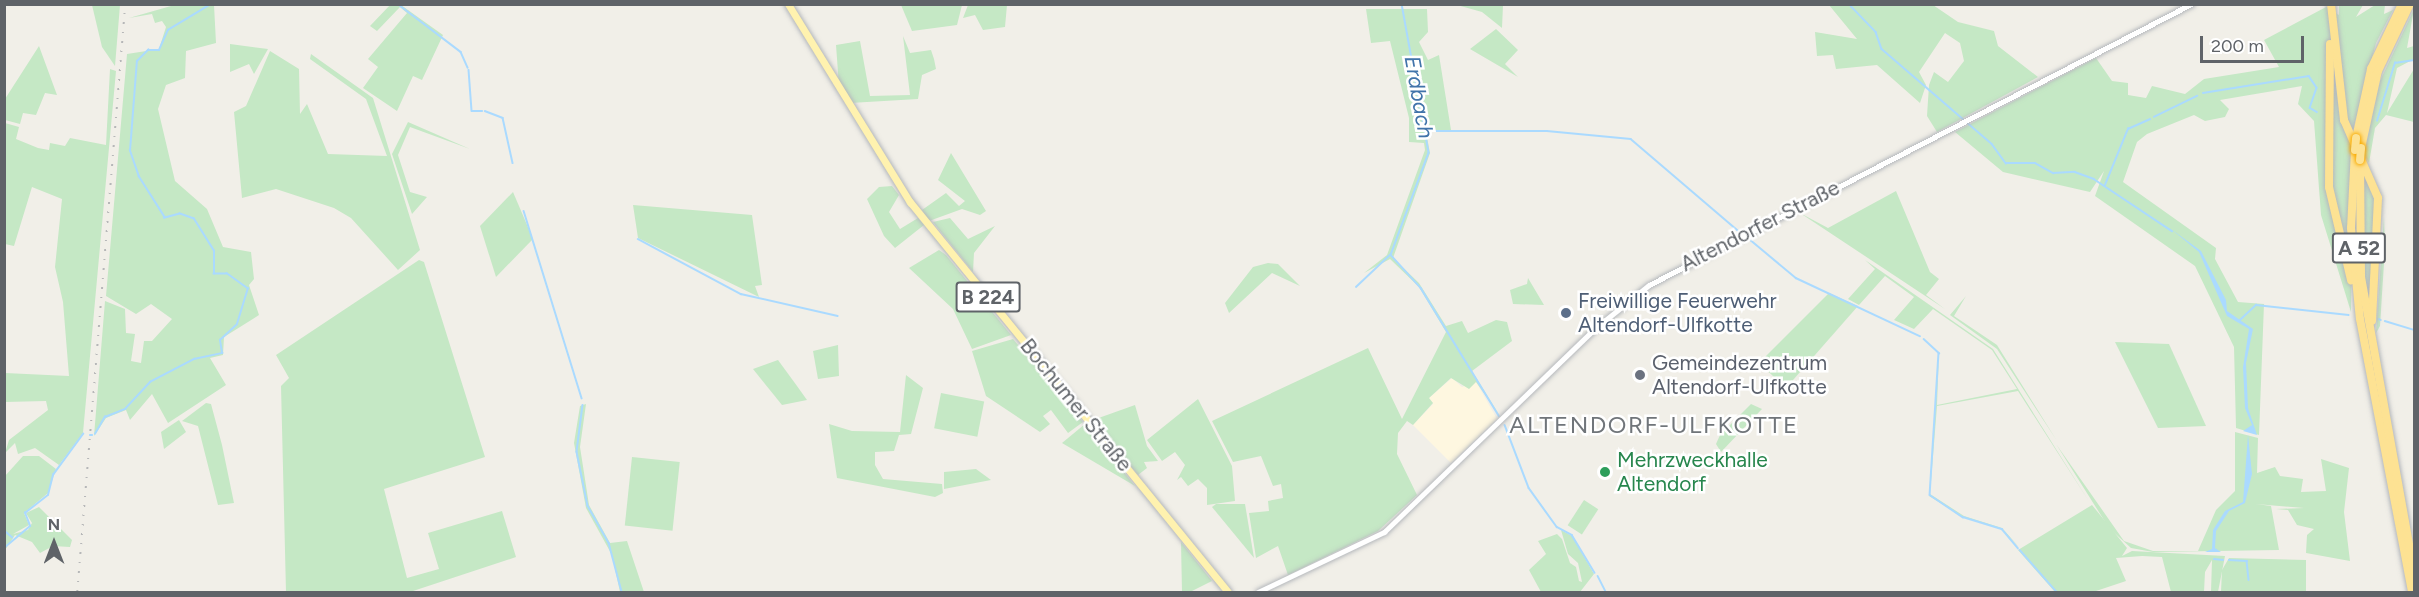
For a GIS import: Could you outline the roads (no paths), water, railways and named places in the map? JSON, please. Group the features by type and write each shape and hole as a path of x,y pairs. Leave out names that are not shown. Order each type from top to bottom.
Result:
{"highway":[{"path":"2330,4 2329,187 2360,319"},
{"path":"2330,4 2344,120 2373,180 2380,213 2372,336"},
{"name":"A 52","path":"2402,4 2371,69 2356,138 2360,160 2358,241 2372,336 2415,573"},
{"name":"A 52","path":"2410,4 2378,71 2358,149 2351,228 2360,319 2412,592"}],"main road":[{"name":"Bochumer Straße","path":"788,4 910,202 1228,592"}],"street":[{"name":"Altendorfer Straße","path":"1258,592 1384,532 1593,330 1649,285 2191,4"}],"water":[{"path":"2171,229 2201,251 2226,300 2227,311 2253,329 2246,363 2248,408 2257,435 2243,431 2252,425 2245,408 2243,367 2249,329 2227,316 2199,252"},
{"path":"2248,435 2252,474 2245,503 2229,511 2216,531 2215,548 2221,552 2205,552 2212,549 2213,530 2225,511 2243,502"}],"waterway":[{"path":"95,434 105,417 125,409 150,382 194,359 222,353 220,340 237,324 248,289 227,274 214,274 214,251 194,219 180,214 165,218 139,177 130,151 137,61 148,50 159,50 168,30 211,4"},
{"path":"398,4 461,52 468,68"},
{"name":"Erdbach","path":"1402,4 1429,153 1391,255 1421,288 1499,416"},
{"path":"1849,4 1876,32 1882,49 1992,144 2006,163 2035,163 2053,173 2075,172 2094,179 2172,231"},
{"path":"2377,121 2395,63 2414,60"},
{"path":"469,70 472,111 482,111"},
{"path":"2203,93 2309,76 2317,88 2310,108 2317,112"},
{"path":"2154,117 2197,96"},
{"path":"485,111 503,118 513,163"},
{"path":"2105,185 2128,129 2150,119"},
{"path":"1425,131 1547,131 1631,139 1740,232"},
{"path":"524,211 582,398"},
{"path":"1747,237 1796,278 1920,336"},
{"path":"638,239 741,294 838,316"},
{"name":"Erdbach","path":"1356,287 1390,255"},
{"path":"2240,320 2256,305 2348,315"},
{"path":"2385,321 2414,330"},
{"path":"1924,339 1939,353 1930,495 1963,517 2002,529 2018,548"},
{"path":"583,405 577,452 588,506 609,543 622,592"},
{"name":"Erdbach","path":"1505,425 1529,488 1557,527 1572,535 1595,573"},
{"path":"4,548 30,526 25,513 48,495 53,475 83,434"},
{"path":"4,530 12,537"},
{"path":"2020,550 2057,592"},
{"path":"2214,559 2223,560"},
{"path":"2229,560 2247,561 2249,580"},
{"name":"Erdbach","path":"1598,576 1606,592"}],"railway":[{"path":"77,592 125,4"}],"place":[{"name":"Freiwillige Feuerwehr Altendorf-Ulfkotte","path":"1566,313"},
{"name":"Gemeindezentrum Altendorf-Ulfkotte","path":"1640,375"},
{"name":"Mehrzweckhalle Altendorf","path":"1605,472"}],"district":[{"name":"ALTENDORF-ULFKOTTE","path":"1654,425"}]}
